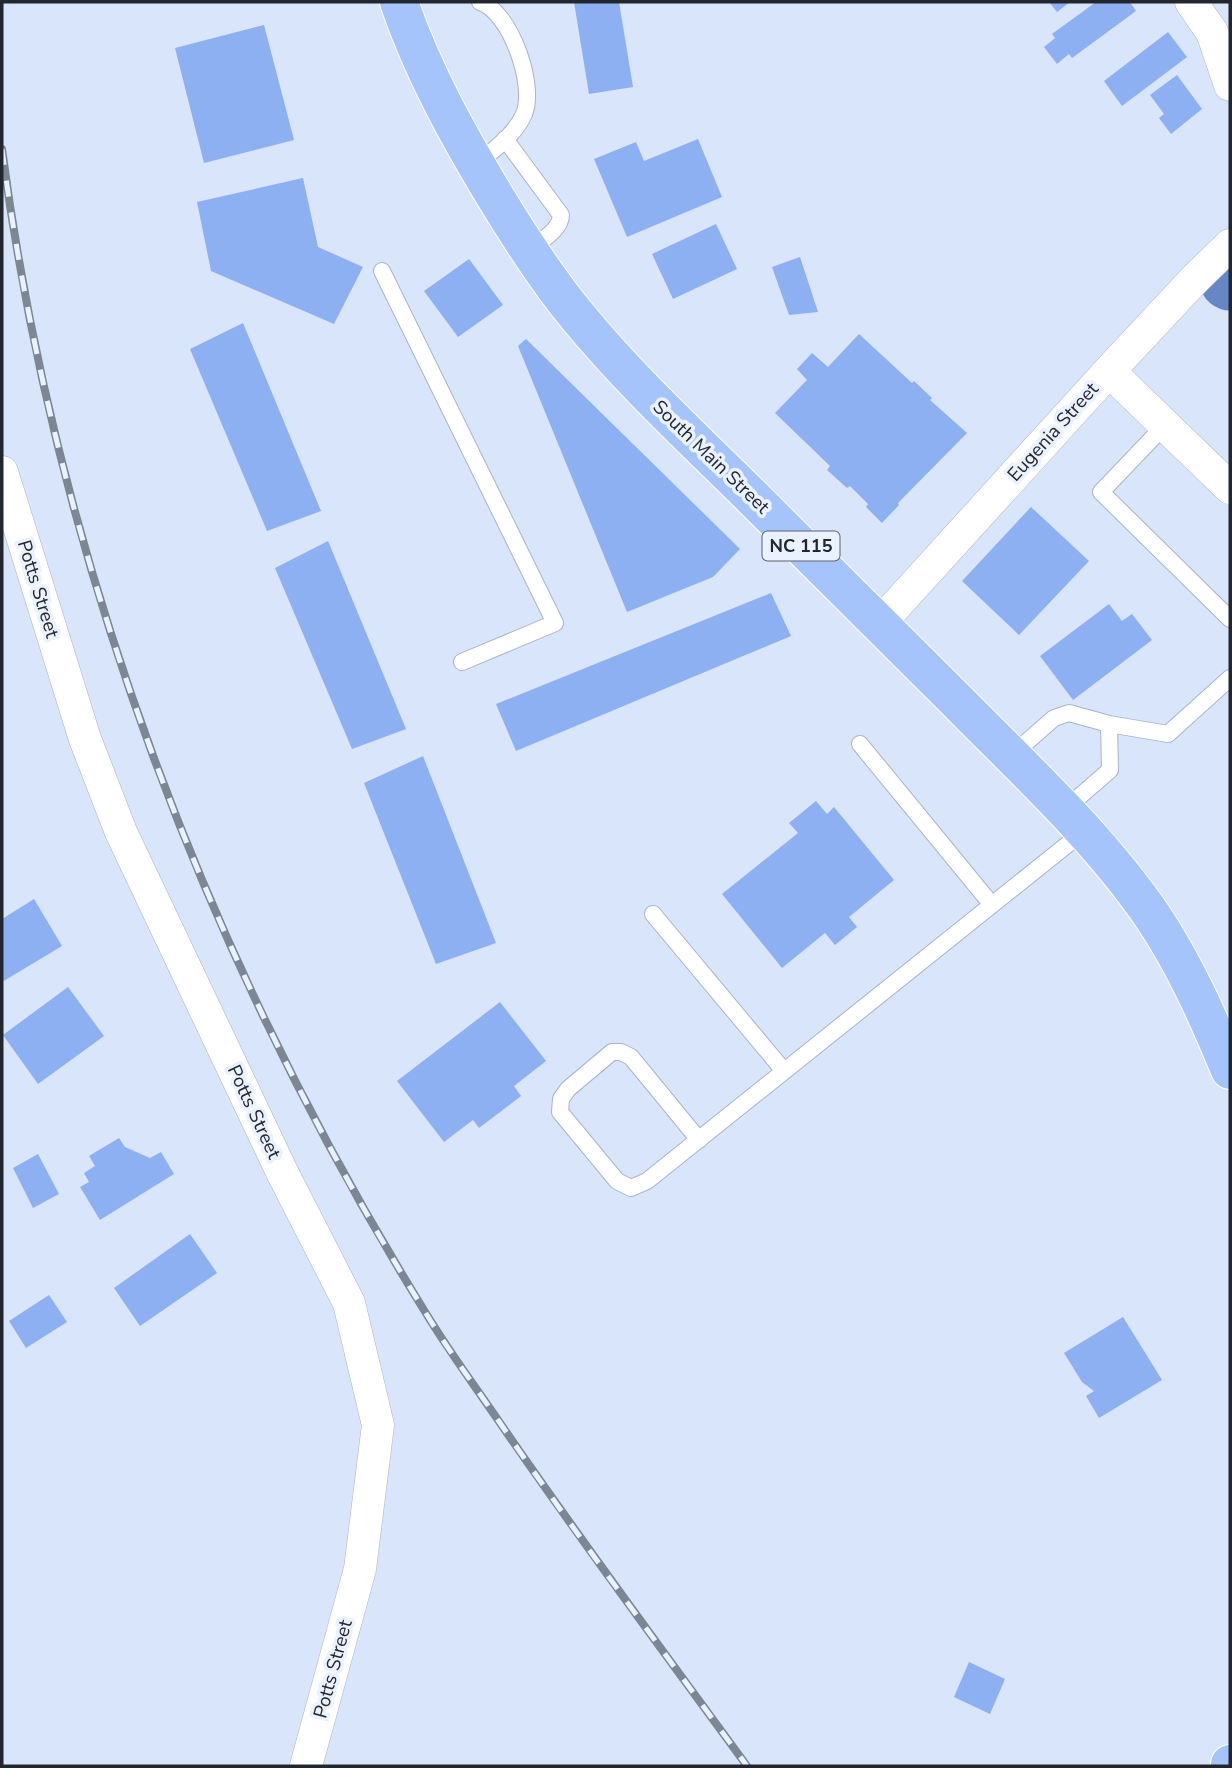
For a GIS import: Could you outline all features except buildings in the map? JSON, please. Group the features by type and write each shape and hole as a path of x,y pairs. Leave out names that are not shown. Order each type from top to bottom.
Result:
{"main road":[{"name":"South Main Street","path":"403,3 414,45 437,95 476,165 576,316 649,396 1011,756 1130,886 1176,955 1202,1004 1230,1070"}],"street":[{"path":"1191,2 1212,32 1230,85"},
{"name":"Eugenia Street","path":"880,623 1195,279 1230,246"},
{"path":"1110,371 1230,488"},
{"name":"Potts Street","path":"2,472 85,740 121,832 276,1160 349,1303 375,1412 378,1425 360,1569 306,1766"}],"lane":[{"path":"476,165 505,139 523,117 527,106 523,62 510,30 488,4 480,2"},
{"path":"505,139 561,215 562,221 557,227 530,250"},
{"path":"382,271 555,622 462,662"},
{"path":"1165,425 1101,492 1230,619"},
{"path":"1011,756 1054,718 1069,713 1109,724 1168,734 1230,678"},
{"path":"699,1140 631,1057 621,1052 612,1052 568,1089 561,1099 561,1112 617,1181 631,1188 648,1181 992,905 1073,821 1110,770 1109,724"},
{"path":"860,744 992,905"},
{"path":"653,914 785,1071"}],"railway":[{"path":"2,149 27,303 60,456 102,606 153,754 211,900 276,1042 348,1180 444,1342 621,1594 747,1766"}]}
